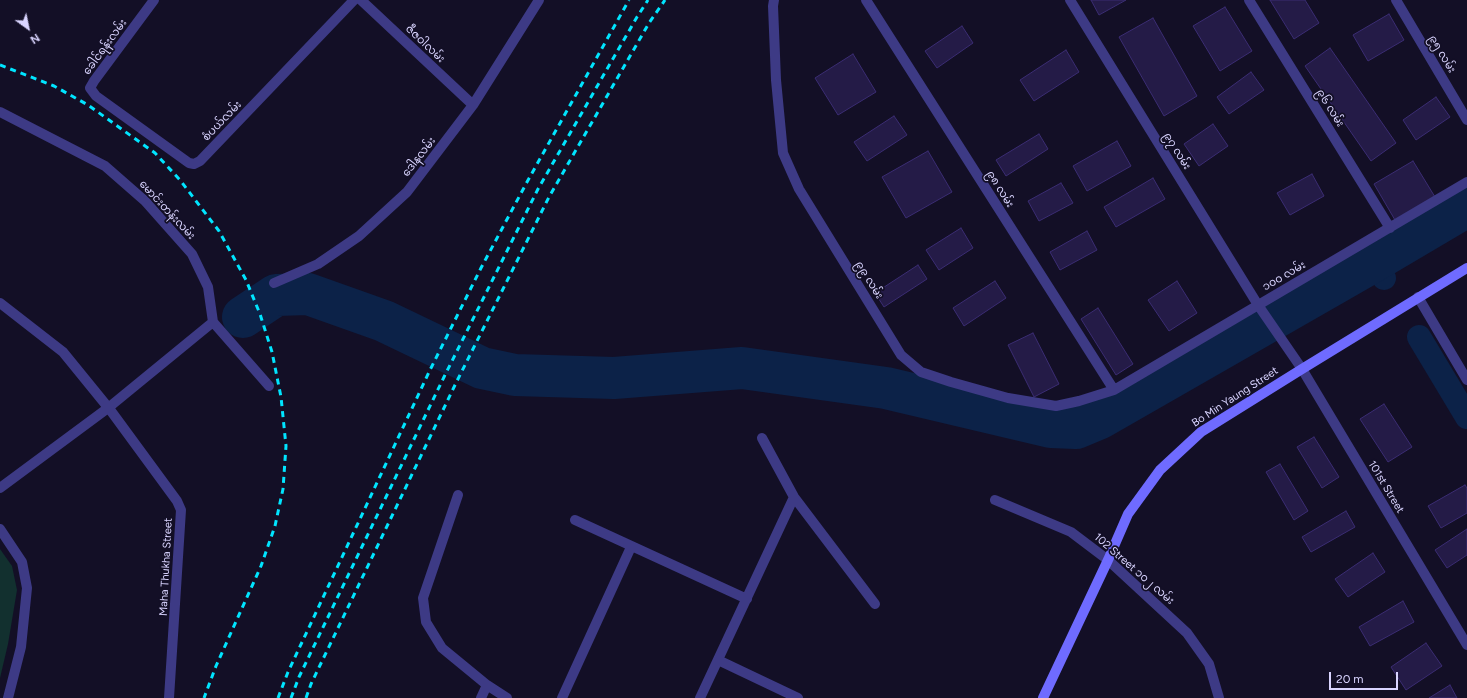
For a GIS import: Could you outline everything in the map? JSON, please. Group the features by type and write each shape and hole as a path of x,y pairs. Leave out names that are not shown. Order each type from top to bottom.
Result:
{"main road":[{"name":"Bo Min Yaung Street","path":"1043,698 1128,514 1160,470 1200,432 1467,268"}],"street":[{"name":"ခေါင်ရန်းလမ်း","path":"90,88 154,0"},
{"name":"စံပယ်လမ်း","path":"90,88 96,96 189,162 194,164 200,161 354,0"},
{"name":"ဇီဇဝါလမ်း","path":"361,0 473,105"},
{"name":"ဒေါနလမ်း","path":"274,283 318,264 359,236 407,192 473,105 539,0"},
{"name":"၉၉ လမ်း","path":"774,0 776,80 783,153 799,189 901,355 921,372 951,382 1008,398 1056,406 1079,401 1114,390"},
{"name":"၉၈ လမ်း","path":"866,0 1114,390"},
{"name":"၉၇ လမ်း","path":"1070,0 1258,305 1282,341"},
{"name":"၉၆ လမ်း","path":"1250,0 1390,228"},
{"name":"၉၅ လမ်း","path":"1396,0 1467,120"},
{"name":"မောင်းတန်းလမ်း","path":"0,112 105,166 145,201 192,254 208,287 213,322"},
{"name":"၁၀၀ လမ်း","path":"1114,390 1467,182"},
{"path":"1418,297 1467,380"},
{"name":"Maha Thukha Street","path":"0,303 63,352 109,410 177,501 181,510 169,698"},
{"path":"0,488 109,410 213,322 269,386"},
{"name":"101st Street","path":"1282,341 1302,369 1467,645"},
{"path":"762,438 794,497 875,604"},
{"path":"458,495 423,598 426,622 442,648 487,685 507,698"},
{"path":"700,698 794,497"},
{"name":"102 Street ၁၀၂ လမ်း","path":"995,500 1071,532 1108,560 1187,633 1209,664 1218,698"},
{"path":"575,520 747,599"},
{"path":"0,529 22,562 26,588 21,647 8,698"},
{"path":"562,698 631,547"},
{"path":"718,660 798,698"},
{"path":"481,698 487,685"}],"green space":[{"path":"0,549 12,566 17,590 8,644 0,678"}],"building":[{"path":"1091,0 1126,0 1099,15"},
{"path":"1270,0 1305,0 1319,23 1294,39"},
{"path":"1225,7 1252,51 1220,71 1193,26"},
{"path":"1389,14 1404,40 1368,61 1353,35"},
{"path":"1153,18 1197,96 1164,116 1119,37"},
{"path":"962,26 973,43 937,68 925,51"},
{"path":"1330,48 1396,143 1371,161 1305,66"},
{"path":"1066,50 1079,72 1034,101 1020,80"},
{"path":"853,54 876,92 838,115 815,78"},
{"path":"1251,72 1264,90 1229,114 1217,97"},
{"path":"1436,97 1450,117 1416,140 1403,120"},
{"path":"894,116 907,135 867,161 854,142"},
{"path":"1213,124 1228,146 1199,166 1184,144"},
{"path":"1039,134 1048,149 1006,176 996,160"},
{"path":"1117,141 1131,166 1087,191 1073,166"},
{"path":"928,151 952,192 906,218 882,177"},
{"path":"1413,161 1435,197 1395,220 1374,184"},
{"path":"1312,174 1324,196 1290,215 1277,193"},
{"path":"1153,178 1165,199 1116,227 1104,207"},
{"path":"1061,183 1073,203 1039,221 1028,201"},
{"path":"961,228 973,248 939,270 926,250"},
{"path":"1087,231 1097,250 1060,270 1050,252"},
{"path":"918,265 927,279 884,307 875,293"},
{"path":"995,281 1006,298 964,326 953,308"},
{"path":"1177,281 1197,313 1169,331 1148,300"},
{"path":"1098,308 1133,364 1116,375 1081,319"},
{"path":"1033,333 1059,384 1034,397 1008,345"},
{"path":"1384,404 1412,447 1388,462 1360,419"},
{"path":"1314,437 1339,477 1322,488 1297,447"},
{"path":"1280,464 1308,511 1294,520 1266,472"},
{"path":"1465,485 1467,488 1467,513 1441,528 1428,506"},
{"path":"1346,511 1355,527 1311,552 1302,537"},
{"path":"1467,529 1467,555 1447,568 1435,550"},
{"path":"1373,553 1385,572 1348,597 1335,579"},
{"path":"1403,601 1414,622 1370,646 1359,627"},
{"path":"1426,643 1442,666 1406,690 1391,667"},
{"path":"1450,685 1457,698 1429,698"}],"waterway":[{"path":"243,317 276,295 308,294 384,321 482,368 515,375 614,378 742,368 886,388 1051,427 1076,428 1100,418 1467,206"},
{"path":"1374,261 1384,278"},
{"path":"1419,337 1467,417"}],"railway":[{"path":"278,698 288,672 430,370 481,268 527,182 629,0"},
{"path":"291,698 299,677 444,377 538,189 648,0"},
{"path":"306,698 311,684 456,383 549,197 649,23 665,0"},
{"path":"0,65 54,86 88,105 155,153 180,180 219,231 246,280 260,314 272,352 281,397 286,446 283,489 275,526 261,566 216,666 204,698"}]}
